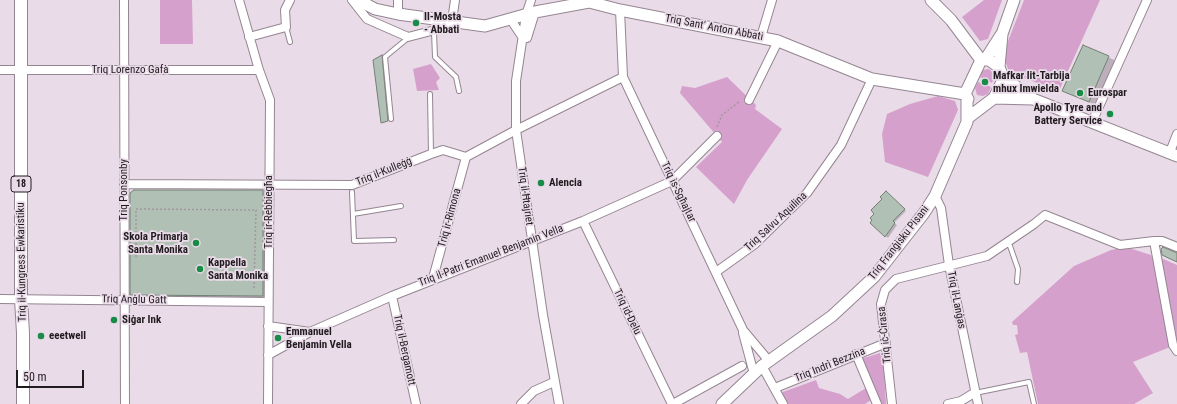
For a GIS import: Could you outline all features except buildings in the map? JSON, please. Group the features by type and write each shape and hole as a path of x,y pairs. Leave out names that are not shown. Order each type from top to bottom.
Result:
{"main road":[{"name":"Triq il-Kungress Ewkaristiku","path":"21,0 20,299 23,333 23,404"}],"street":[{"name":"Triq Ponsonby","path":"124,0 125,404"},
{"name":"Triq ir-Rebbiegħa","path":"239,0 259,70 270,100 268,404"},
{"path":"249,37 286,27 285,10 290,0"},
{"path":"352,0 367,19 408,37"},
{"name":"Triq Sant' Anton Abbati","path":"358,0 375,8 398,14 485,26 511,20 531,13 590,1 620,10 778,41 872,79 966,96 976,104 985,105"},
{"path":"398,0 398,14"},
{"path":"455,0 456,22"},
{"name":"Triq il-Ħtajriet","path":"520,58 531,13 531,0"},
{"path":"761,37 772,0"},
{"path":"931,0 951,20 983,60"},
{"path":"966,96 983,60 1002,34 1014,0"},
{"path":"1092,122 1147,0"},
{"name":"Triq is-Sgħajtar","path":"620,10 623,77 743,330 783,404"},
{"name":"Triq il-Ħtajriet","path":"531,13 523,38 516,81 516,130 554,382 559,404"},
{"path":"511,20 523,38"},
{"name":"Triq Sant' Anton Abbati","path":"408,37 434,32 456,22"},
{"path":"1002,34 1000,88 994,98 1033,99"},
{"path":"750,99 778,41"},
{"path":"983,60 989,60 1033,99 1174,154 1177,134"},
{"name":"Triq Lorenzo Gafà","path":"0,70 259,70"},
{"path":"466,158 516,130 623,77"},
{"name":"Triq Salvu Aquilina","path":"716,272 755,244 807,193 841,145 872,79"},
{"name":"Triq Franġisku Pisani","path":"966,96 969,117"},
{"name":"Triq Franġisku Pisani","path":"722,404 762,367 832,316 874,277 924,213 935,196 969,117 994,98"},
{"path":"672,181 716,137"},
{"name":"Triq il-Kulleġġ","path":"124,184 269,186 352,185 444,150 466,158"},
{"name":"Triq ir-Rimona","path":"433,278 466,158"},
{"name":"Triq il-Patri Emanuel Benjamin Vella","path":"268,354 310,332 433,278 583,221 672,181"},
{"name":"Triq il-Lanġas","path":"935,196 941,208 974,393 978,404"},
{"name":"Triq iċ-Ċirasa","path":"892,404 881,304 885,290 896,279 987,256 1045,215 1120,245 1154,240"},
{"name":"Triq id-Delu","path":"583,221 672,404"},
{"path":"1177,246 1154,240 1173,345 1177,350"},
{"name":"Triq il-Bergamott","path":"392,296 416,404"},
{"name":"Triq Anġlu Gatt","path":"0,299 268,302"},
{"path":"268,326 310,332"},
{"path":"743,330 762,367"},
{"name":"Triq Indrì Bezzina","path":"775,388 886,343"},
{"path":"856,354 876,404"},
{"path":"672,404 742,366"},
{"path":"521,404 534,390 554,382"},
{"path":"948,404 961,401 974,393"}],"lane":[{"path":"286,27 290,42"},
{"path":"434,32 435,57 456,77 459,91"},
{"path":"391,119 384,57 408,37"},
{"path":"430,94 431,154"},
{"path":"352,192 354,241 394,240"},
{"path":"353,214 401,206"},
{"path":"1007,242 1010,246 1018,269 1017,282"},
{"path":"974,393 1029,382 1034,404"}],"path":[{"path":"716,137 713,134 716,132 722,115 739,104 745,94 750,99"},
{"path":"136,257 136,210 256,210 254,288"}],"shaded area":[{"path":"160,0 192,0 193,44 160,44"},
{"path":"984,0 1002,0 988,39 980,41 962,17"},
{"path":"1024,0 1100,0 1059,91 1010,73 1004,59 1005,49"},
{"path":"431,64 440,78 436,82 439,90 417,91 413,69"},
{"path":"989,69 995,75 992,83 980,77 983,70"},
{"path":"727,77 756,105 755,109 782,129 747,180 734,204 696,167 722,142 680,93 682,86 695,88"},
{"path":"978,82 991,87 988,94 983,96 977,95 975,88"},
{"path":"938,96 955,101 958,110 928,177 885,162 882,134 887,114 910,104"},
{"path":"1126,247 1151,255 1157,271 1170,347 1133,362 1153,393 1134,404 1038,404 1027,352 1020,353 1015,335 1018,334 1017,325 1013,325 1012,322 1074,266 1111,250"},
{"path":"1161,258 1177,265 1177,341"},
{"path":"883,352 886,404 882,404 861,359"},
{"path":"816,380 819,388 840,394 848,399 866,388 871,400 865,404 786,404 780,393"}],"place":[{"name":"Il-Mosta - Abbati","path":"416,23"},
{"name":"Mafkar lit-Tarbija mhux Imwielda","path":"985,82"},
{"name":"Eurospar","path":"1080,93"},
{"name":"Apollo Tyre and Battery Service","path":"1110,114"},
{"name":"Alencia","path":"541,183"},
{"name":"Skola Primarja Santa Monika","path":"196,243"},
{"name":"Kappella Santa Monika","path":"200,269"},
{"name":"Siġar Ink","path":"114,320"},
{"name":"eeetwell","path":"41,336"},
{"name":"Emmanuel Benjamin Vella","path":"278,338"}]}
